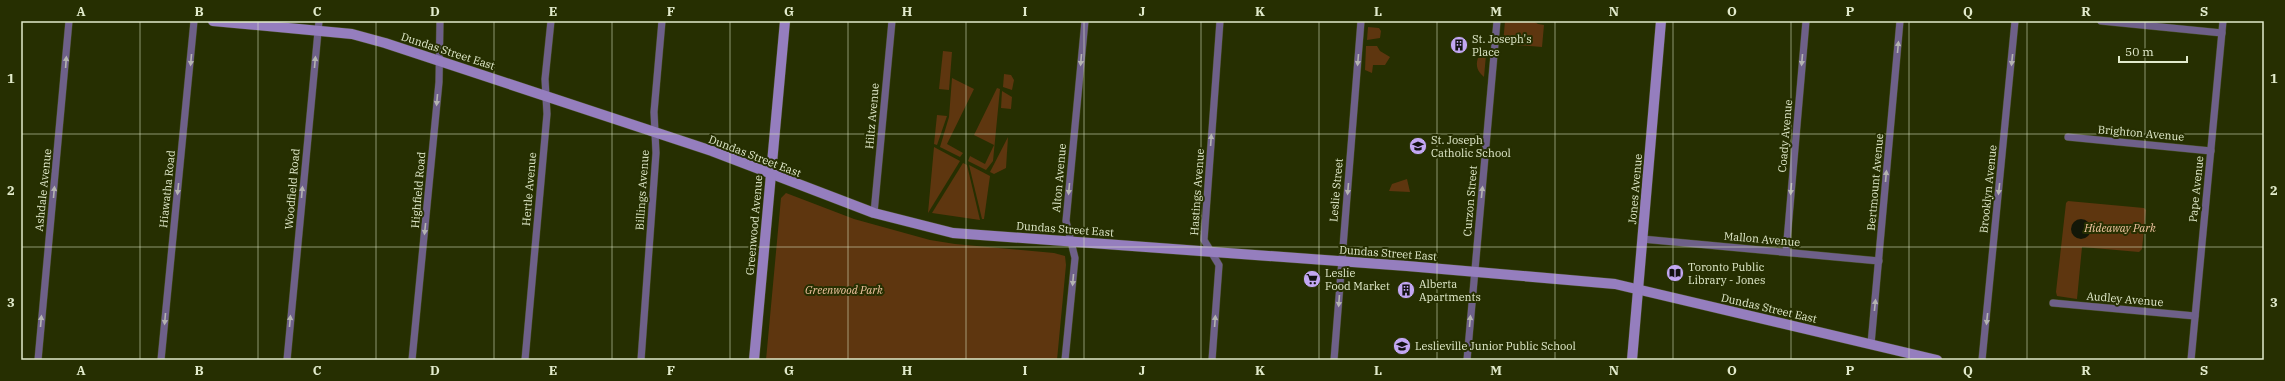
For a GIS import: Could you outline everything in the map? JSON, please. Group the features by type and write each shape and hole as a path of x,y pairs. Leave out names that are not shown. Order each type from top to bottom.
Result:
{"street":[{"name":"Ashdale Avenue","path":"38,360 69,21"},
{"name":"Hiawatha Road","path":"161,360 194,21"},
{"name":"Dundas Street East","path":"213,21 318,26 352,34 656,133 874,213 954,233 1615,284 1871,344 1904,356 1937,360"},
{"name":"Highfield Road","path":"412,360 439,82 438,61 440,21"},
{"name":"Hertle Avenue","path":"525,360 547,114 546,96 551,21"},
{"name":"Billings Avenue","path":"641,360 656,133 654,112 662,21"},
{"name":"Greenwood Avenue","path":"754,360 785,21"},
{"name":"Hiltz Avenue","path":"874,213 892,21"},
{"name":"Alton Avenue","path":"1065,360 1075,258 1066,221 1085,21"},
{"name":"Hastings Avenue","path":"1212,360 1219,265 1204,240 1220,21"},
{"name":"Leslie Street","path":"1334,360 1361,21"},
{"name":"Curzon Street","path":"1467,360 1497,21"},
{"name":"Jones Avenue","path":"1632,360 1661,21"},
{"name":"Coady Avenue","path":"1786,252 1806,21"},
{"name":"Bertmount Avenue","path":"1871,344 1900,21"},
{"name":"Brooklyn Avenue","path":"1982,360 2016,21"},
{"path":"2101,21 2222,33"},
{"name":"Pape Avenue","path":"2191,360 2224,21"},
{"name":"Woodfield Road","path":"287,360 318,26"},
{"name":"Brighton Avenue","path":"2068,137 2211,151"},
{"name":"Mallon Avenue","path":"1642,239 1879,262"},
{"name":"Audley Avenue","path":"2053,303 2195,316"}],"green space":[{"path":"1505,21 1533,21 1544,25 1542,47 1503,44"},
{"path":"1368,27 1379,28 1381,31 1380,38 1367,40"},
{"path":"1366,46 1377,46 1380,51 1390,57 1385,65 1373,65 1372,73 1365,70"},
{"path":"943,51 952,52 949,90 939,89"},
{"path":"1486,55 1484,77 1480,73 1477,64 1478,58"},
{"path":"1004,74 1011,75 1014,80 1012,90 1003,87"},
{"path":"952,78 974,89 947,144 963,153 960,157 940,147 949,117"},
{"path":"997,88 1000,89 993,161 986,170 968,161 970,156 985,164 994,145 974,135"},
{"path":"1002,91 1012,97 1011,109 1001,108"},
{"path":"937,115 947,116 937,145 934,144"},
{"path":"1008,137 1006,168 994,174 990,172"},
{"path":"934,147 960,161 928,213"},
{"path":"963,163 967,165 980,220 932,213"},
{"path":"969,165 990,176 984,219 982,219"},
{"path":"1407,179 1410,192 1389,191 1392,184"},
{"name":"Greenwood Park","path":"786,193 854,219 930,240 955,244 1054,253 1065,256 1066,265 1057,360 766,360 781,198"},
{"name":"Hideaway Park","path":"2068,201 2144,208 2146,210 2142,249 2139,252 2082,247 2077,299 2057,296 2056,292 2066,203"}],"shaded area":[{"path":"2081,219 2088,222 2091,229 2088,236 2081,239 2074,236 2071,229 2074,222"}],"place":[{"name":"St. Joseph's Place","path":"1459,45"},
{"name":"St. Joseph Catholic School","path":"1418,146"},
{"name":"Toronto Public Library - Jones","path":"1675,273"},
{"name":"Leslie Food Market","path":"1312,279"},
{"name":"Alberta Apartments","path":"1406,290"},
{"name":"Leslieville Junior Public School","path":"1402,346"}]}
